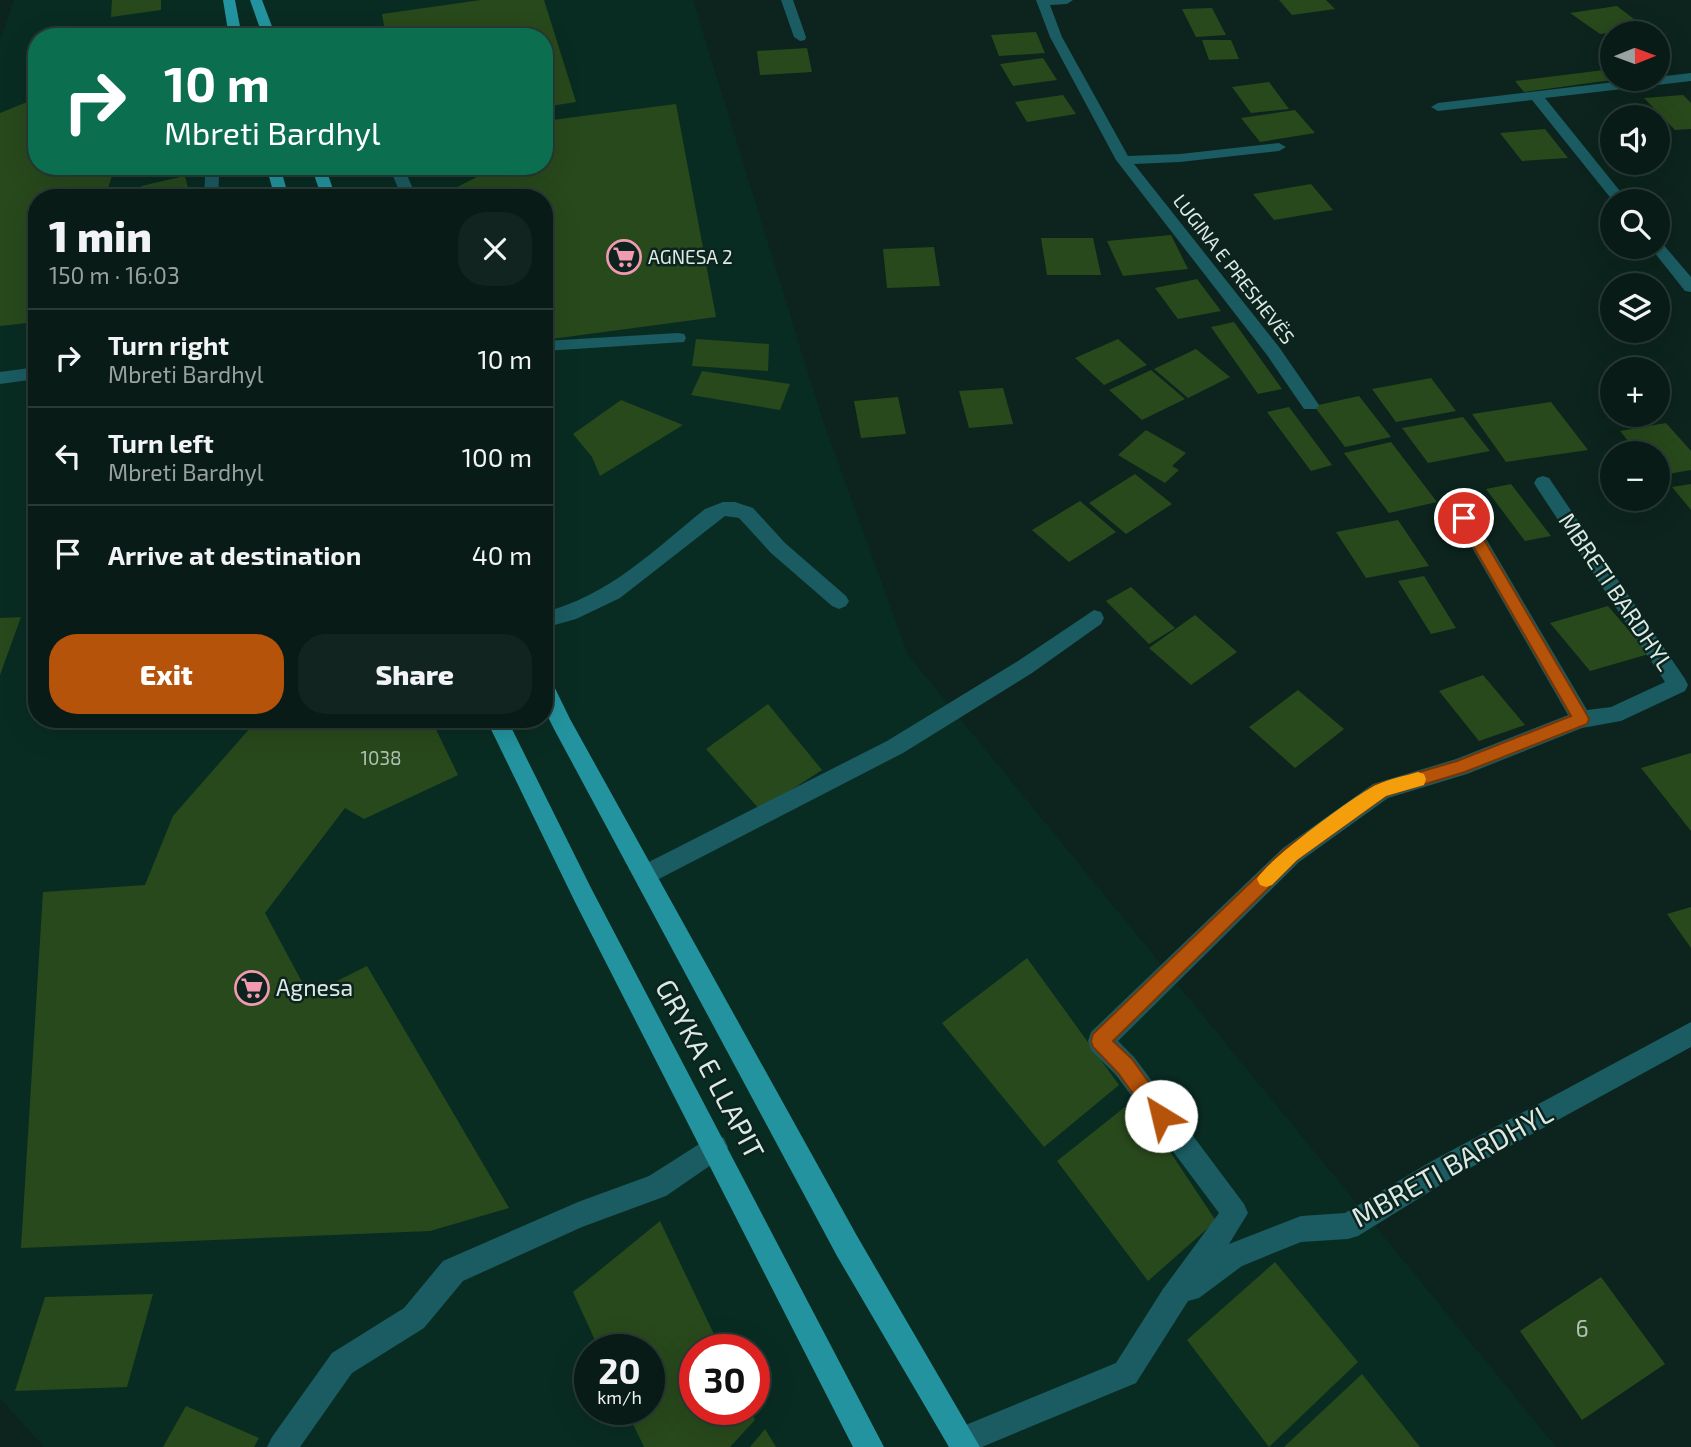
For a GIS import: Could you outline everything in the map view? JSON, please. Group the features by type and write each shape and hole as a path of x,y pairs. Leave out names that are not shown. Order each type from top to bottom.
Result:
{"main road":[{"path":"229,0 234,28"},
{"path":"256,0 267,28"},
{"name":"GRYKA E LLAPIT","path":"553,706 847,1247 963,1444"},
{"name":"GRYKA E LLAPIT","path":"500,728 583,895 869,1447"}],"street":[{"path":"787,0 800,37"},
{"path":"1043,1 1067,0"},
{"name":"LUGINA E PRESHEVËS","path":"1043,1 1056,37 1124,160 1265,340 1310,405"},
{"path":"1438,107 1691,77"},
{"path":"1536,96 1611,189"},
{"name":"LUGINA E PRESHEVËS","path":"1124,160 1180,158 1279,148"},
{"path":"1668,259 1691,287"},
{"path":"553,345 678,338"},
{"path":"0,378 28,374"},
{"name":"MBRETI BARDHYL","path":"963,1444 1126,1373 1173,1299 1236,1213 1125,1066 1100,1041 1291,855 1381,790 1459,767 1581,719 1614,715 1678,685 1543,483"},
{"path":"553,619 569,616 604,599 712,514 723,509 746,513 778,548 839,601"},
{"path":"1464,518 1581,719"},
{"path":"645,875 895,747 1025,667 1094,618"},
{"name":"MBRETI BARDHYL","path":"1173,1299 1233,1256 1301,1229 1348,1226 1441,1170 1691,1034"},
{"path":"282,1447 342,1363 414,1318 453,1270 578,1215 657,1187 715,1147"}],"shaded area":[{"path":"14,0 693,0 821,415 908,655 1556,1447 44,1447 0,1398 0,41"}],"building":[{"path":"112,0 161,0 161,10 111,17"},
{"path":"481,0 544,0 553,28 384,28 382,14"},
{"path":"1279,0 1326,0 1335,9 1292,15"},
{"path":"1617,6 1636,21 1600,21 1600,34 1570,13"},
{"path":"1212,8 1226,35 1196,37 1182,9"},
{"path":"553,29 576,102 553,106"},
{"path":"1036,32 1045,53 999,56 991,35"},
{"path":"1202,40 1231,40 1239,59 1209,60"},
{"path":"807,48 812,72 760,75 757,51"},
{"path":"1043,58 1057,80 1013,86 1000,64"},
{"path":"1600,70 1600,82 1524,92 1515,81"},
{"path":"1269,82 1289,109 1251,113 1232,87"},
{"path":"1063,95 1076,114 1027,122 1015,102"},
{"path":"1683,95 1691,103 1691,129 1675,130 1670,125 1670,105 1651,105 1644,98"},
{"path":"27,102 28,175 112,175 108,189 28,189 28,323 0,326 0,113"},
{"name":"AGNESA 2","path":"676,104 716,317 553,339 553,189 454,189 480,175 553,175 553,120"},
{"path":"1295,110 1315,133 1260,142 1241,118"},
{"path":"1545,129 1568,158 1522,161 1500,133"},
{"path":"185,176 188,188 142,189 141,186"},
{"path":"1311,184 1333,210 1274,220 1253,194"},
{"path":"1171,235 1188,269 1123,276 1107,241"},
{"path":"1041,238 1093,238 1101,275 1047,275"},
{"path":"934,247 940,286 887,288 883,249"},
{"path":"1197,279 1221,311 1178,319 1155,288"},
{"path":"1234,322 1282,389 1258,394 1211,327"},
{"path":"696,339 769,344 768,371 692,366"},
{"path":"1118,339 1147,365 1104,385 1075,358"},
{"path":"1196,349 1230,377 1188,398 1154,369"},
{"path":"1151,370 1185,399 1142,420 1109,390"},
{"path":"702,371 790,384 780,410 691,395"},
{"path":"1431,378 1456,411 1396,422 1372,389"},
{"path":"1003,388 1013,424 969,428 959,391"},
{"path":"1359,396 1391,437 1345,447 1314,406"},
{"path":"898,397 906,434 861,438 854,401"},
{"path":"621,400 683,425 600,476 592,457 573,434"},
{"path":"1551,402 1588,450 1506,462 1472,414"},
{"path":"1289,407 1332,465 1311,471 1267,412"},
{"path":"1463,417 1490,451 1428,463 1402,428"},
{"path":"1643,427 1670,427 1691,451 1691,470 1670,474 1670,441 1628,441 1620,431"},
{"path":"1146,430 1186,453 1172,466 1179,470 1165,483 1118,455"},
{"path":"1391,442 1437,502 1389,513 1344,453"},
{"path":"1135,474 1172,504 1126,534 1089,503"},
{"path":"1511,484 1551,536 1525,541 1486,489"},
{"path":"1691,484 1691,510 1672,487"},
{"path":"1080,501 1116,532 1069,562 1032,530"},
{"path":"1398,520 1429,566 1366,578 1336,532"},
{"path":"1424,576 1456,628 1431,634 1398,581"},
{"path":"1131,587 1175,628 1149,644 1106,601"},
{"path":"1608,606 1649,654 1590,671 1550,623"},
{"path":"1195,615 1237,652 1191,685 1149,648"},
{"path":"21,617 0,675 0,618"},
{"path":"1483,675 1525,725 1479,741 1439,691"},
{"path":"1298,690 1344,729 1295,768 1249,727"},
{"path":"768,704 822,770 760,810 706,749"},
{"path":"250,728 435,728 458,775 364,819 345,808 265,913 309,995 367,966 509,1208 430,1231 21,1248 43,892 145,885 173,816"},
{"path":"1691,753 1691,831 1641,768"},
{"path":"1691,907 1691,948 1667,914"},
{"path":"1027,958 1119,1085 1044,1147 942,1023"},
{"path":"1135,1099 1216,1221 1148,1281 1057,1161"},
{"path":"660,1221 714,1334 679,1334 679,1425 750,1425 730,1447 644,1447 634,1425 665,1425 665,1334 592,1334 573,1292"},
{"path":"1275,1262 1358,1362 1269,1447 1187,1340"},
{"path":"1601,1277 1665,1364 1582,1420 1520,1331"},
{"path":"153,1294 127,1387 15,1391 45,1297"},
{"path":"1362,1374 1420,1447 1284,1447"},
{"path":"186,1406 259,1438 254,1447 163,1447"},
{"path":"765,1429 776,1447 750,1447"}],"slow traffic":[{"path":"1266,879 1291,855 1381,790 1418,779"}],"place":[{"name":"AGNESA 2","path":"624,257"},
{"name":"Agnesa","path":"252,988"}],"route":[{"path":"1161,1116 1125,1066 1100,1041 1291,855 1381,790 1459,767 1581,719 1464,518"}]}
